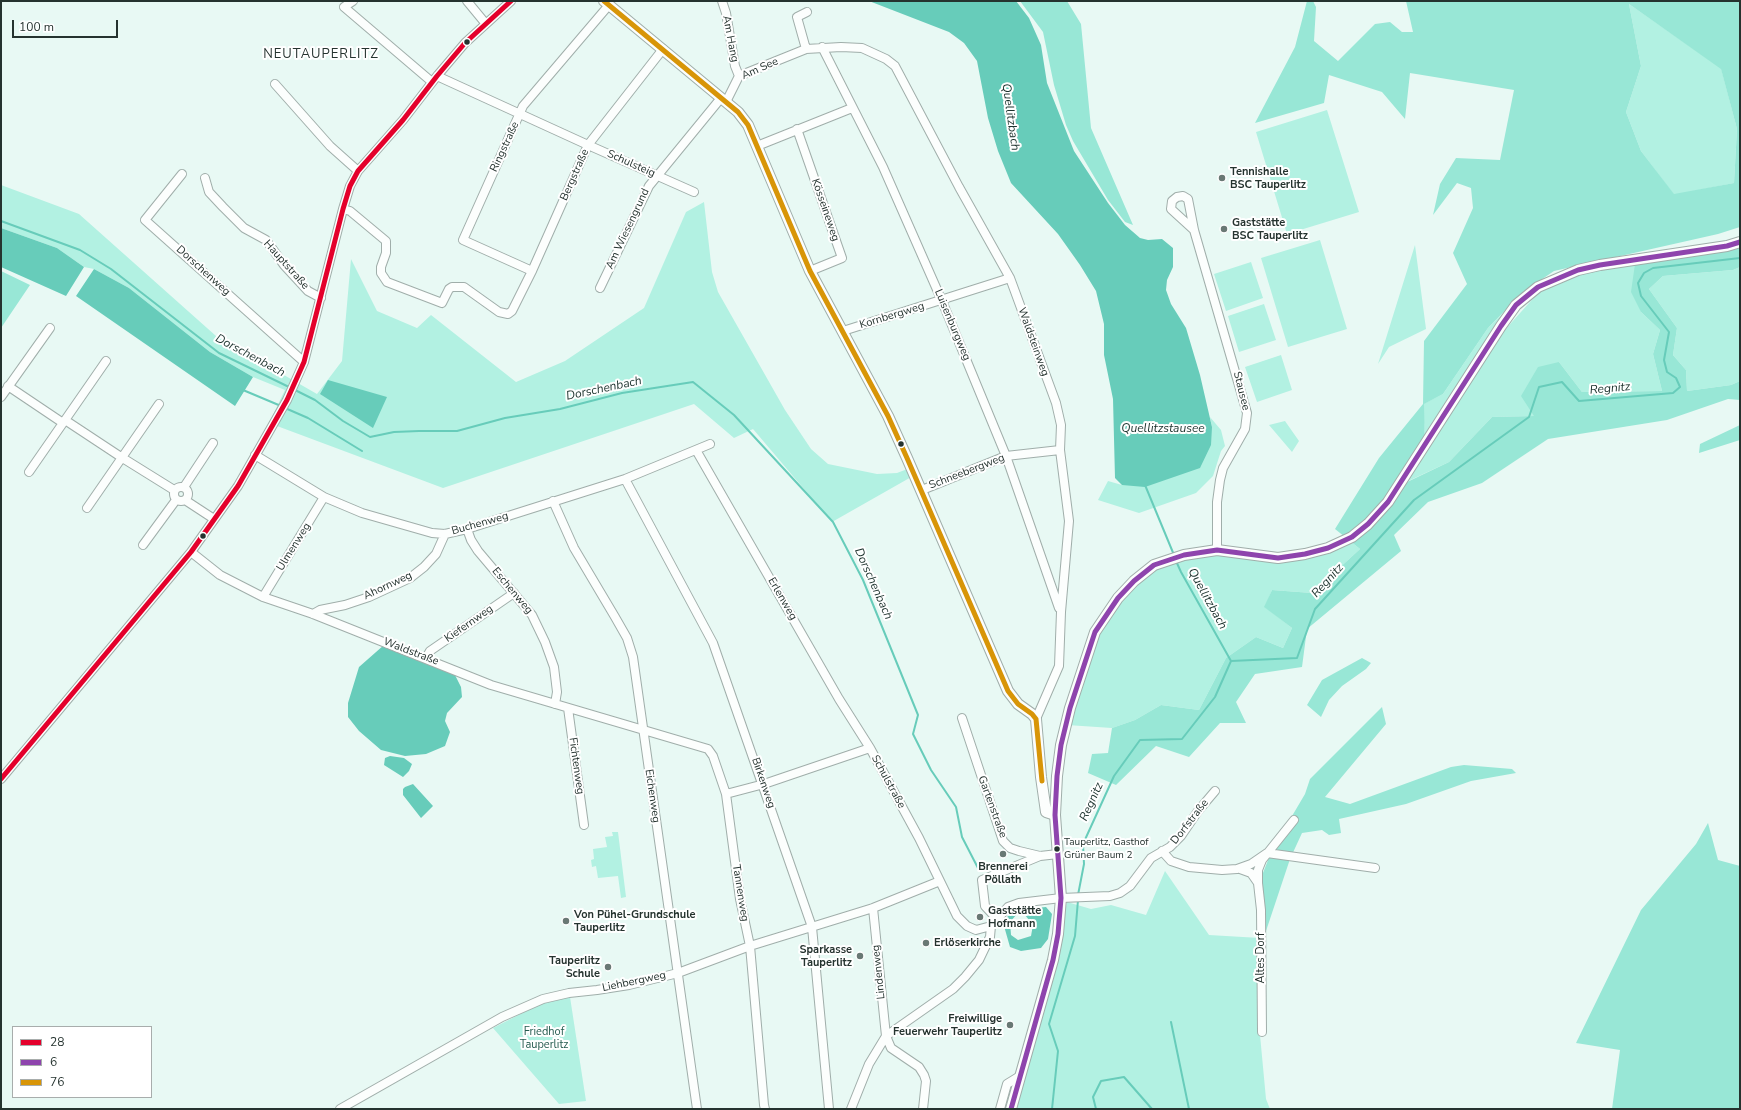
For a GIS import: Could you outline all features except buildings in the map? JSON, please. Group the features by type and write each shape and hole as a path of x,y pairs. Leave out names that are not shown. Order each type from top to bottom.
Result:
{"street":[{"name":"Schulsteig","path":"353,1 344,7 435,79 520,114 694,192"},
{"path":"467,1 486,24"},
{"name":"Hauptstraße","path":"1,779 191,552 238,486 287,400 304,362 343,209 350,186 358,171 407,115 465,43 511,1"},
{"name":"Am Hang","path":"722,1 726,13 735,66 739,76"},
{"path":"607,3 738,112 748,125 810,271 888,416 922,490 1008,691 1018,704 1036,719 1041,777 1046,812 1055,815"},
{"name":"Ringstraße","path":"532,271 463,240 523,106 607,3"},
{"path":"806,49 798,17 807,12"},
{"name":"Am See","path":"724,100 739,76 806,49 822,47"},
{"name":"Luisenburgweg","path":"822,47 883,167 942,301 1006,456 1061,612"},
{"name":"Waldsteinweg","path":"822,47 862,48 886,59 895,66 958,187 1010,278 1056,403 1061,425 1060,450 1069,522 1061,612 1059,666 1036,719"},
{"name":"Bergstraße","path":"343,209 350,211 386,241 386,253 381,267 381,273 387,282 442,303 449,289 452,287 464,287 499,312 508,314 512,311 532,271 588,145 663,50"},
{"path":"275,84 330,146 358,171"},
{"name":"Am Wiesengrund","path":"600,288 649,186 656,176 724,100"},
{"path":"757,146 852,108"},
{"name":"Kösseineweg","path":"797,129 842,258 810,271"},
{"name":"Dorschenweg","path":"182,174 145,220 304,362"},
{"name":"Hauptstraße","path":"205,178 209,192 223,207 244,228 266,240 288,270 308,291 321,298"},
{"name":"Stausee","path":"1194,230 1247,413 1245,429 1223,468 1220,480 1217,502 1217,550"},
{"path":"1011,1109 1053,960 1058,934 1061,898 1055,815 1056,776 1061,746 1070,708 1087,652 1095,632 1118,598 1134,581 1154,565 1184,555 1217,550 1278,558 1305,554 1334,546 1352,537 1368,524 1388,502 1516,305 1538,287 1578,270 1600,265 1727,246 1740,242"},
{"name":"Kornbergweg","path":"843,331 942,301 1010,278"},
{"path":"1,397 50,328"},
{"path":"29,472 106,361"},
{"path":"8,386 174,490"},
{"path":"87,508 159,404"},
{"path":"184,487 213,443"},
{"name":"Buchenweg","path":"255,455 324,497 362,513 432,533 445,534 467,529 625,479 710,444"},
{"name":"Erlenweg","path":"696,450 870,748"},
{"name":"Schneebergweg","path":"922,490 1006,456 1060,450"},
{"name":"Birkenweg","path":"625,479 713,643 764,784 812,927 829,1109"},
{"path":"174,490 179,487 184,487"},
{"path":"176,500 181,501 186,498 188,491 184,487"},
{"path":"174,490 176,500"},
{"name":"Ulmenweg","path":"263,597 324,497"},
{"path":"186,498 215,517"},
{"path":"143,545 176,500"},
{"name":"Eichenweg","path":"553,501 574,548 627,638 633,657 697,1109"},
{"name":"Eschenweg","path":"467,529 471,540 478,551 532,615 545,642 554,667 556,692 555,704"},
{"name":"Ahornweg","path":"313,614 320,610 345,605 369,597 410,578 424,567 436,554 445,534"},
{"name":"Waldstraße","path":"191,552 220,575 263,597 313,614 491,685 642,728"},
{"name":"Kiefernweg","path":"426,658 430,651 514,592"},
{"name":"Fichtenweg","path":"568,708 584,825"},
{"name":"Gartenstraße","path":"962,718 1003,841 1010,848 1040,856 1058,854"},
{"name":"Tannenweg","path":"642,728 708,749 713,756 726,794 740,899 750,946 765,1109"},
{"name":"Schulstraße","path":"726,794 764,784 870,748 919,838 958,916 967,926 976,930 991,926"},
{"name":"Dorfstraße","path":"991,926 998,920 1008,907 1019,903 1073,897 1110,896 1120,893 1130,886 1151,858 1170,847 1181,836 1198,811 1215,791"},
{"name":"Altes Dorf","path":"1262,1032 1261,910 1258,870 1267,853 1294,820"},
{"name":"Altes Dorf","path":"1162,851 1172,861 1189,868 1222,870 1252,864 1267,853"},
{"path":"1267,853 1375,868"},
{"path":"998,920 985,906 982,880 1040,856"},
{"path":"1237,868 1244,869 1251,873 1258,883"},
{"name":"Liehbergweg","path":"340,1109 502,1018 543,999 569,993 629,985 678,972 750,946 873,908 940,881"},
{"name":"Lindenweg","path":"873,908 886,1036"},
{"path":"851,1109 869,1064 886,1036 953,989 965,978 979,960 990,937 991,926"},
{"path":"886,1036 891,1048 919,1067 924,1075 926,1081 922,1109"},
{"path":"1000,1109 1007,1084 1020,1076"}],"green space":[{"path":"1629,4 1721,68 1737,129 1734,183 1674,195 1641,151 1626,112 1641,66"},
{"path":"1327,110 1359,212 1287,234 1256,132"},
{"path":"1,185 79,214 216,336 317,394 342,361 351,259 377,311 417,328 431,315 516,382 565,361 644,308 686,212 704,202 712,272 718,292 785,410 811,449 828,464 877,474 897,473 910,468 913,476 832,522 753,429 734,438 694,404 443,488 269,423 285,390 253,377 210,352 129,288 94,269 84,267 57,248 1,228"},
{"path":"1320,240 1347,329 1288,347 1261,258"},
{"path":"1415,245 1426,329 1389,347 1378,364"},
{"path":"1251,262 1263,298 1226,311 1214,274"},
{"path":"1635,264 1641,312 1660,330 1653,354 1662,391 1582,392 1559,362 1534,416 1492,417 1449,462 1404,483 1502,333 1539,292 1556,282 1580,274"},
{"path":"1740,267 1740,381 1731,385 1687,391 1686,370 1673,355 1677,328 1649,289 1663,276 1733,270"},
{"path":"1264,304 1276,340 1239,352 1228,316"},
{"path":"1506,310 1462,378 1425,440 1423,404 1443,394 1488,328"},
{"path":"1281,355 1292,390 1257,402 1245,367"},
{"path":"1210,417 1221,430 1225,446 1221,451 1213,476 1196,493 1139,513 1098,500 1108,481 1122,485 1212,427"},
{"path":"1285,421 1299,441 1292,452 1269,425"},
{"path":"1345,537 1360,549 1312,593 1272,590 1265,607 1292,628 1283,648 1256,637 1226,658 1199,710 1161,705 1135,720 1112,728 1067,725 1086,652 1133,580 1184,553 1304,553"},
{"path":"612,832 618,832 626,897 621,898 618,876 598,878 596,866 592,867 591,860 594,859 593,849 607,847 605,837 613,836"},
{"path":"1165,871 1209,935 1260,938 1260,1035 1266,1099 1270,1109 1015,1109 1054,963 1067,902 1091,909 1111,905 1146,915"},
{"name":"Friedhof Tauperlitz","path":"570,997 586,1101 559,1104 493,1028 540,1004"}],"shaded area":[{"path":"1020,1 1067,1 1081,24 1091,128 1133,225 1125,222 1108,200 1073,141 1066,125 1054,85 1043,32"},
{"path":"1307,1 1313,1 1316,7 1314,41 1338,61 1375,24 1390,22 1402,32 1413,32 1406,1 1740,1 1740,227 1718,234 1554,271 1523,292 1488,328 1443,394 1424,404 1425,451 1405,483 1449,462 1492,417 1534,416 1521,396 1538,367 1559,362 1582,392 1662,391 1653,354 1660,330 1641,312 1631,292 1635,264 1740,247 1740,267 1733,270 1663,276 1649,289 1677,328 1673,355 1686,370 1687,391 1731,385 1740,381 1740,400 1728,399 1667,420 1548,439 1482,483 1428,502 1394,535 1401,551 1307,629 1302,667 1255,674 1236,702 1246,723 1220,723 1189,757 1156,746 1116,785 1088,773 1092,754 1108,753 1112,728 1135,720 1161,705 1199,710 1226,658 1256,637 1283,648 1292,628 1264,607 1272,590 1312,593 1360,549 1335,529 1379,458 1423,404 1424,341 1467,284 1453,253 1473,208 1471,188 1457,183 1433,215 1440,184 1456,158 1500,160 1514,90 1410,73 1405,119 1382,92 1329,75 1324,103 1255,123 1295,47","holes":["1629,4 1721,69 1737,129 1734,183 1674,194 1641,151 1626,112 1641,66"]},
{"path":"1,271 30,285 1,328"},
{"path":"1740,425 1740,440 1699,453 1700,444"},
{"path":"1362,658 1371,663 1366,669 1342,686 1329,700 1321,717 1307,705 1322,680"},
{"path":"1382,707 1386,724 1325,797 1350,804 1451,767 1464,765 1512,769 1516,773 1471,781 1406,804 1339,819 1341,833 1329,835 1322,830 1302,833 1290,859 1264,937 1261,878 1272,850 1305,794 1310,779"},
{"path":"1708,823 1718,860 1740,866 1740,1109 1612,1109 1620,1050 1576,1043 1641,910 1696,844"}],"water":[{"name":"Quellitzstausee","path":"869,1 1016,1 1029,18 1041,45 1047,83 1074,151 1108,203 1125,225 1140,238 1148,240 1162,239 1173,248 1173,267 1167,280 1166,290 1171,304 1186,328 1200,375 1212,427 1211,445 1200,468 1145,487 1122,485 1115,478 1113,399 1104,355 1104,324 1096,291 1058,234 1011,183 998,151 988,118 977,61 964,43 949,32"},
{"path":"1,228 57,248 84,267 66,296 1,267"},
{"path":"94,269 129,288 210,352 253,377 235,406 76,296"},
{"path":"328,380 387,397 373,428 320,394"},
{"path":"384,645 454,673 461,687 462,697 447,713 445,721 450,732 445,746 426,754 405,756 381,750 359,731 348,717 348,703 359,667"},
{"path":"390,756 404,758 412,764 409,771 403,777 384,765 385,758"},
{"path":"413,784 433,806 421,818 403,795 403,789"},
{"path":"1046,907 1052,914 1048,939 1041,948 1021,951 1010,947 1004,926 1006,918 1015,910","holes":["1017,914 1025,915 1033,925 1031,936 1018,940 1011,935 1010,922"]}],"waterway":[{"name":"Dorschenbach","path":"1,221 80,250 111,269 219,353 291,388"},
{"name":"Regnitz","path":"1078,895 1084,864 1083,844 1114,776 1140,740 1182,739 1215,697 1231,661 1297,658 1315,609 1414,500 1529,417 1539,387 1562,382 1579,401 1673,393 1680,387 1676,378 1667,372 1664,360 1669,332 1641,296 1638,283 1644,273 1653,268 1740,258"},
{"name":"Dorschenbach","path":"295,390 315,400 343,421 370,437 394,432 457,431 505,418 560,409 622,393 693,382 734,415 833,522 863,580 918,715 913,734 931,770 956,807 962,837 979,870"},
{"name":"Dorschenbach","path":"243,390 281,406"},
{"name":"Dorschenbach","path":"285,408 308,418 362,451"},
{"name":"Quellitzbach","path":"1145,485 1174,555"},
{"name":"Quellitzbach","path":"1176,561 1231,661"},
{"name":"Regnitz","path":"1052,1109 1058,1051 1049,1024 1075,936 1078,900"},
{"path":"1171,1022 1189,1109"},
{"name":"Regnitz","path":"1096,1109 1093,1097 1101,1081 1124,1077 1152,1109"}],"transit line":[{"name":"28","path":"1,779 191,552 238,486 287,400 304,362 343,209 350,186 358,171 403,120 465,43 511,1"},
{"name":"76","path":"604,1 738,112 748,125 810,271 888,416 1008,691 1018,704 1032,714 1036,719 1042,781"},
{"name":"6","path":"1011,1109 1053,960 1058,934 1061,898 1055,815 1057,776 1061,745 1070,708 1095,632 1118,598 1134,581 1154,565 1184,555 1217,550 1278,558 1305,554 1328,548 1352,537 1368,524 1388,502 1501,326 1516,305 1538,287 1578,270 1600,265 1727,246 1740,242"}],"place":[{"name":"Tennishalle BSC Tauperlitz","path":"1222,178"},
{"name":"Gaststätte BSC Tauperlitz","path":"1224,229"},
{"name":"Tauperlitz, Gasthof Grüner Baum 2","path":"1057,849"},
{"name":"Brennerei Pöllath","path":"1003,854"},
{"name":"Gaststätte Hofmann","path":"980,917"},
{"name":"Von Pühel-Grundschule Tauperlitz","path":"566,921"},
{"name":"Erlöserkirche","path":"926,943"},
{"name":"Sparkasse Tauperlitz","path":"860,956"},
{"name":"Tauperlitz Schule","path":"608,967"},
{"name":"Freiwillige Feuerwehr Tauperlitz","path":"1010,1025"}],"district":[{"name":"NEUTAUPERLITZ","path":"321,55"}]}
